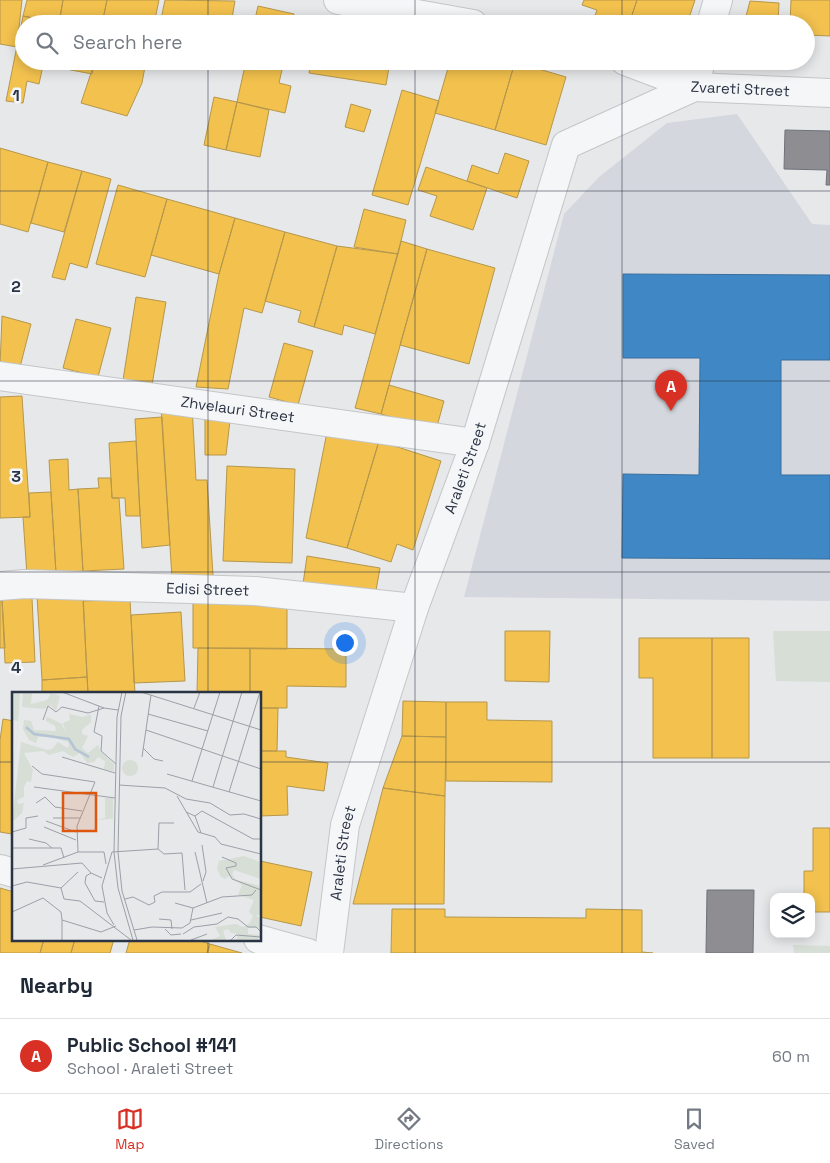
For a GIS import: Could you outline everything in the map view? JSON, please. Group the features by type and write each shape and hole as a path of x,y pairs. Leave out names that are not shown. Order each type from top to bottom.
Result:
{"street":[{"path":"338,0 422,15"},
{"path":"714,15 718,0"},
{"name":"Zvareti Street","path":"675,70 830,93"},
{"name":"Araleti Street","path":"329,953 345,825 414,608 475,443 566,145 697,74"},
{"name":"Zhvelauri Street","path":"0,376 475,443"},
{"name":"Edisi Street","path":"0,586 24,584 255,591 414,608"},
{"path":"261,940 308,953"}],"shaded area":[{"path":"737,114 812,224 830,225 830,601 464,597 564,214 599,177 667,123"},
{"path":"773,631 830,631 830,682 776,681"},
{"path":"793,945 830,946 830,953 794,953"}],"building: Homes":[{"path":"0,0 22,0 20,15 15,15 15,47 0,44"},
{"path":"27,0 63,0 60,15 23,15"},
{"path":"63,0 107,0 104,15 60,15"},
{"path":"107,0 159,0 156,15 104,15"},
{"path":"165,0 235,1 233,15 162,15"},
{"path":"584,0 637,0 632,15 595,15 597,10 582,5"},
{"path":"637,0 695,0 690,15 632,15"},
{"path":"791,0 830,0 830,36 815,35 815,15 790,15"},
{"path":"750,1 779,3 778,15 746,15"},
{"path":"258,6 294,14 294,15 256,15"},
{"path":"15,56 15,70 42,70 39,84 27,81 23,103 6,101"},
{"path":"71,70 93,70 92,74"},
{"path":"92,70 144,70 142,83 127,116 81,103"},
{"path":"244,70 282,70 279,83 291,86 285,113 237,102"},
{"path":"310,70 388,70 386,85 309,73"},
{"path":"447,70 513,70 495,130 435,113"},
{"path":"513,70 542,70 566,77 546,145 495,130"},
{"path":"402,90 439,101 408,205 372,195"},
{"path":"214,97 237,102 226,150 204,145"},
{"path":"237,102 269,110 260,157 226,150"},
{"path":"351,104 371,110 364,132 345,127"},
{"path":"0,148 48,162 28,232 0,224"},
{"path":"505,153 529,161 517,198 467,181 472,165 498,174"},
{"path":"48,162 82,171 64,232 31,223"},
{"path":"426,167 487,188 473,230 430,216 437,196 418,190"},
{"path":"82,171 111,179 87,268 70,263 65,280 52,277"},
{"path":"118,185 167,199 145,277 96,264"},
{"path":"167,199 235,218 219,274 151,255"},
{"path":"364,209 406,220 398,254 354,247"},
{"path":"235,218 285,232 262,313 244,308 228,389 196,387 219,274"},
{"path":"285,232 337,246 314,327 298,322 301,311 265,301"},
{"path":"401,241 427,249 381,414 355,408"},
{"path":"337,246 398,254 375,334 344,325 342,335 314,327"},
{"path":"427,249 495,268 469,364 400,345"},
{"path":"136,297 166,302 152,385 123,380"},
{"path":"2,316 31,324 19,371 0,366"},
{"path":"76,319 111,328 98,377 63,368"},
{"path":"284,343 313,351 298,405 269,397"},
{"path":"389,385 444,401 436,430 381,414"},
{"path":"22,396 30,517 0,518 0,397"},
{"path":"192,405 196,480 207,480 213,575 172,578 161,408"},
{"path":"205,412 231,412 226,455 205,455"},
{"path":"162,417 170,545 142,548 135,419"},
{"path":"327,432 379,441 347,548 306,538"},
{"path":"136,441 140,516 126,516 125,498 112,498 109,443"},
{"path":"379,441 441,461 413,550 397,544 391,562 347,548"},
{"path":"68,459 69,490 78,489 83,571 56,573 49,460"},
{"path":"227,466 295,469 292,563 223,561"},
{"path":"98,478 111,478 112,498 119,498 124,569 83,571 78,489 99,488"},
{"path":"51,492 56,573 27,575 23,517 30,517 29,493"},
{"path":"307,556 380,568 375,596 303,584"},
{"path":"83,593 87,677 42,680 37,596"},
{"path":"32,598 35,662 5,663 2,599"},
{"path":"2,599 5,648 0,648 0,600"},
{"path":"130,599 135,692 88,692 83,601"},
{"path":"193,599 287,600 287,649 193,648"},
{"path":"181,612 185,681 134,683 131,615"},
{"path":"505,631 550,631 549,682 505,681"},
{"path":"639,638 712,638 712,758 653,758 653,678 639,678"},
{"path":"712,638 749,638 749,758 712,758"},
{"path":"198,648 250,648 250,692 197,692"},
{"path":"250,648 346,649 346,687 287,686 287,708 261,708 261,692 250,692"},
{"path":"87,677 88,692 42,692 42,680"},
{"path":"403,701 446,702 446,737 402,736"},
{"path":"446,702 487,702 487,720 552,721 552,782 446,781"},
{"path":"261,708 278,708 277,751 261,751"},
{"path":"3,719 12,721 12,834 0,832 0,740"},
{"path":"402,736 446,737 445,796 383,788"},
{"path":"261,751 286,751 286,757 328,763 324,791 287,786 288,815 261,816"},
{"path":"383,788 445,796 444,904 353,904"},
{"path":"813,828 830,828 830,912 815,912 815,893 804,893 804,871 813,871"},
{"path":"261,861 312,872 301,926 261,917"},
{"path":"0,888 12,891 12,940 44,940 40,953 0,953"},
{"path":"392,909 445,909 445,917 586,918 586,909 642,910 642,952 653,953 391,953"},
{"path":"44,940 75,940 71,953 40,953"},
{"path":"75,940 114,940 110,953 71,953"},
{"path":"130,940 197,940 210,944 207,953 126,953"},
{"path":"210,944 242,953 207,953"}],"building: Schools":[{"path":"623,274 830,275 830,360 781,360 781,475 830,475 830,559 622,558 623,474 699,475 700,358 623,358"}],"building: Industry":[{"path":"785,130 830,131 830,185 826,185 827,170 784,169"},
{"path":"707,890 754,890 753,953 706,953"}],"place":[{"name":"Public School #141","path":"671,411"}]}
